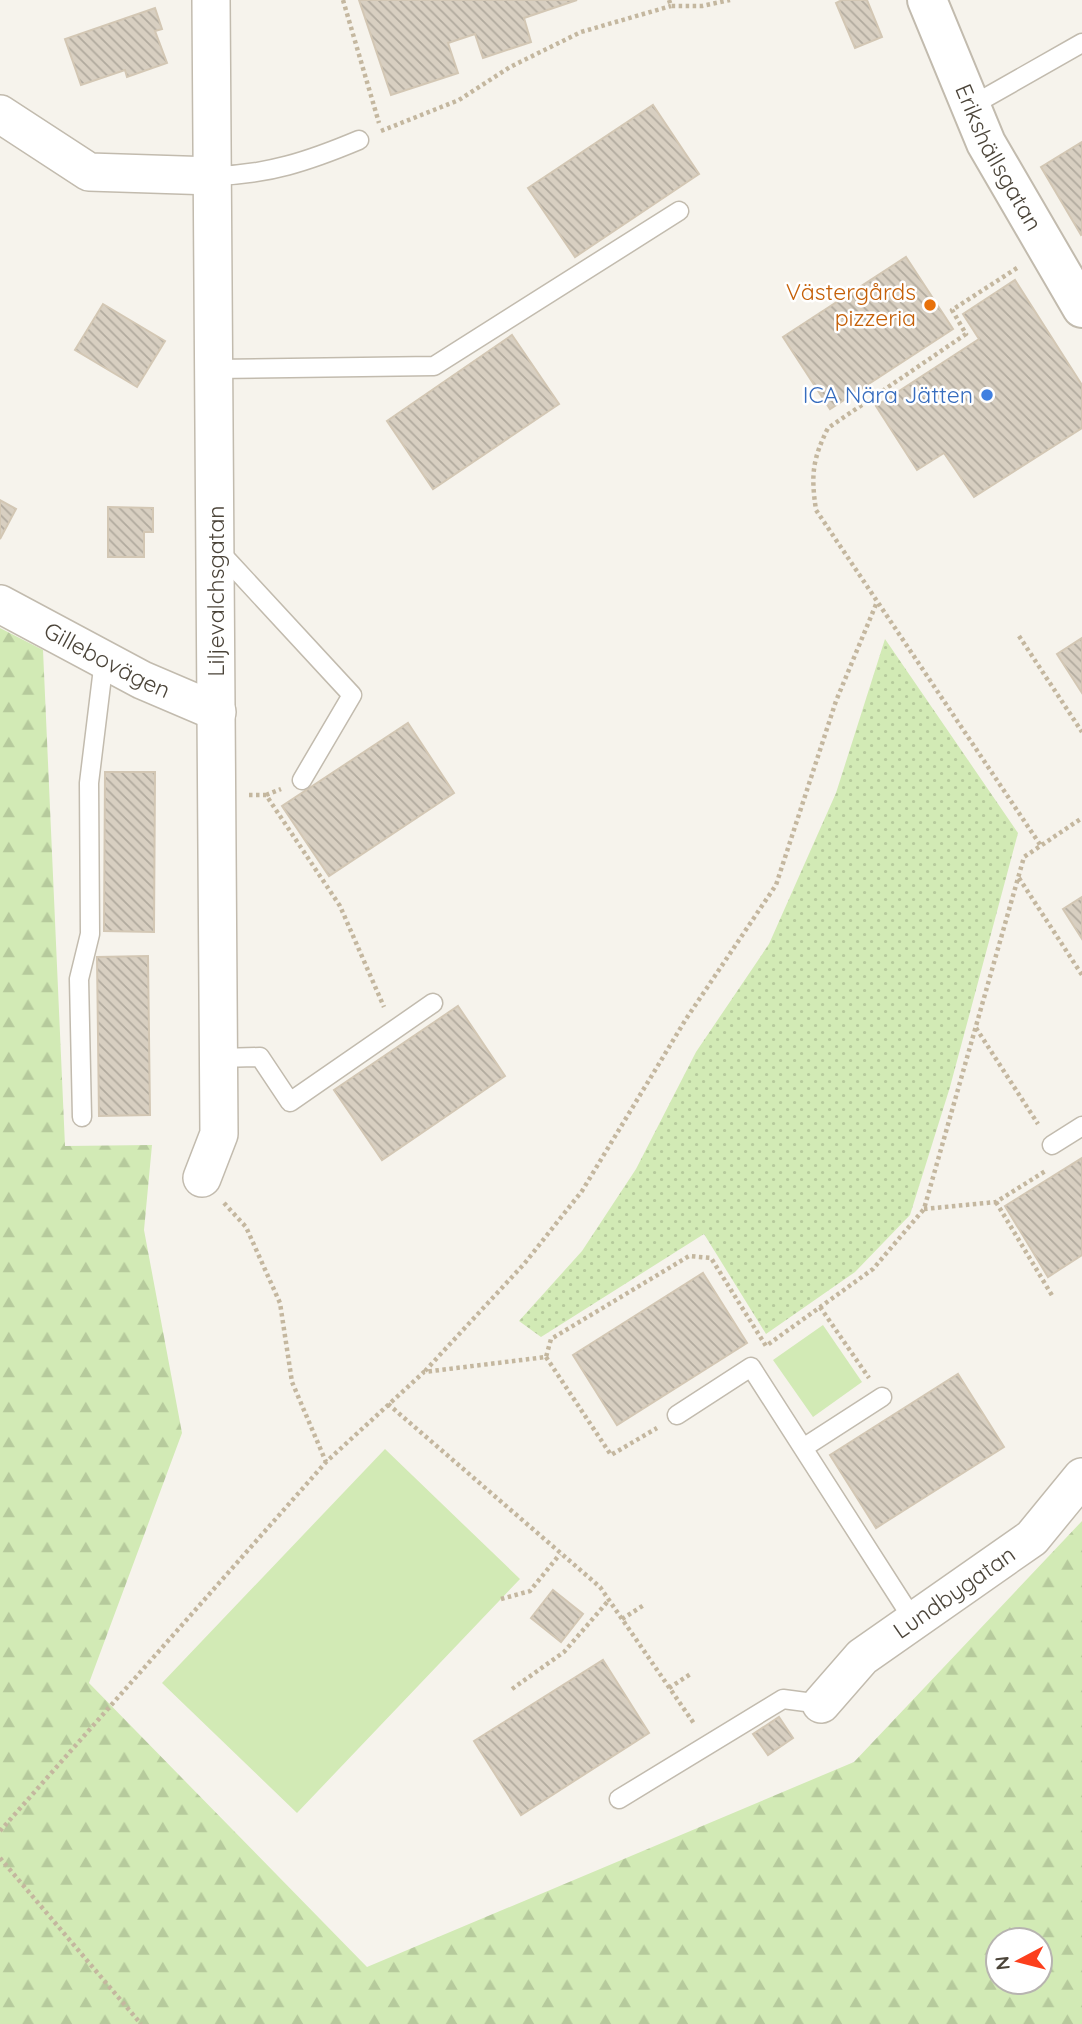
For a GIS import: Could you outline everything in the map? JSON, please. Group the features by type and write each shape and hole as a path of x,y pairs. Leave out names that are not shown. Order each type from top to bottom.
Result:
{"street":[{"name":"Liljevalchsgatan","path":"202,1178 219,1134 211,0"},
{"name":"Erikshällsgatan","path":"927,0 986,143 1081,302"},
{"path":"0,114 89,172 213,176"},
{"name":"Gillebovägen","path":"0,604 142,680 216,712"},
{"name":"Lundbygatan","path":"821,1704 862,1657 1031,1538 1082,1477"}],"lane":[{"path":"971,106 1082,43"},
{"path":"213,176 252,175 316,158 359,140"},
{"path":"215,369 434,366 679,211"},
{"path":"215,547 352,695 302,780"},
{"path":"82,1117 79,979 90,933 89,783 104,660"},
{"path":"219,1058 260,1057 290,1102 433,1003"},
{"path":"1052,1145 1082,1126"},
{"path":"677,1415 751,1367 914,1621"},
{"path":"803,1448 882,1397"},
{"path":"619,1799 783,1699 821,1704"}],"path":[{"path":"343,0 381,131"},
{"path":"359,140 459,100 510,67 581,32 670,3 702,6 730,0"},
{"path":"1019,267 952,310 966,334 828,428 816,452 811,478 816,510 1041,846"},
{"path":"0,1831 326,1462 424,1372 524,1264 582,1191 685,1019 776,885 836,701 877,602"},
{"path":"1019,636 1082,732"},
{"path":"217,796 266,795 340,906 395,1030"},
{"path":"677,1415 611,1455 546,1357 551,1339 689,1256 711,1258 766,1346 873,1269 924,1209 1024,857 1081,820"},
{"path":"1018,877 1082,975"},
{"path":"924,1209 996,1202 1048,1169 1052,1145 976,1027"},
{"path":"202,1178 246,1227 280,1303 292,1382 326,1462"},
{"path":"996,1202 1052,1297"},
{"path":"820,1307 882,1397"},
{"path":"424,1372 546,1357"},
{"path":"388,1404 600,1587 708,1745"},
{"path":"501,1599 530,1591 560,1554"},
{"path":"512,1689 564,1652 609,1600"},
{"path":"622,1619 644,1605"},
{"path":"669,1688 692,1673"},
{"path":"0,1858 141,2024"}],"green space":[{"path":"0,628 43,650 65,1146 152,1145 144,1230 182,1433 89,1683 367,1967 854,1762 1082,1521 1082,2024 0,2024"},
{"path":"885,639 1018,833 950,1087 910,1215 855,1272 766,1334 704,1234 541,1337 519,1321 582,1251 636,1169 696,1052 769,944 836,793"},
{"path":"823,1325 862,1382 813,1417 773,1360"},
{"path":"385,1449 520,1579 297,1813 162,1683"}],"building":[{"path":"359,0 577,0 524,18 531,42 483,58 475,34 448,43 458,73 391,95"},
{"path":"842,0 867,0 882,37 855,48 836,3"},
{"path":"155,8 162,29 155,31 167,63 127,77 125,70 81,85 65,39"},
{"path":"653,105 699,174 575,257 528,188"},
{"path":"1082,142 1082,234 1081,235 1041,167"},
{"path":"906,257 953,329 830,409 783,337"},
{"name":"ICA Nära Jätten","path":"1015,280 1082,385 1082,428 974,497 944,453 917,470 876,406 979,339 963,314"},
{"path":"103,304 165,341 137,387 75,350"},
{"path":"512,335 559,404 433,489 387,421"},
{"path":"0,500 16,509 0,539"},
{"path":"108,507 153,508 153,532 144,532 144,557 108,557"},
{"path":"1082,638 1082,693 1057,654"},
{"path":"408,723 454,793 329,876 282,806"},
{"path":"105,772 155,772 154,932 104,931"},
{"path":"1082,897 1082,939 1063,909"},
{"path":"148,956 150,1115 99,1116 97,957"},
{"path":"458,1006 505,1076 382,1160 334,1090"},
{"path":"1082,1158 1082,1255 1048,1277 1005,1206"},
{"path":"703,1273 747,1343 617,1425 573,1355"},
{"path":"958,1374 1004,1447 876,1528 830,1455"},
{"path":"553,1590 583,1614 561,1642 531,1618"},
{"path":"603,1660 649,1733 521,1815 474,1741"},
{"path":"779,1717 793,1738 768,1755 753,1734"}],"place":[{"name":"Västergårds pizzeria","path":"930,305"},
{"name":"ICA Nära Jätten","path":"987,395"}]}
